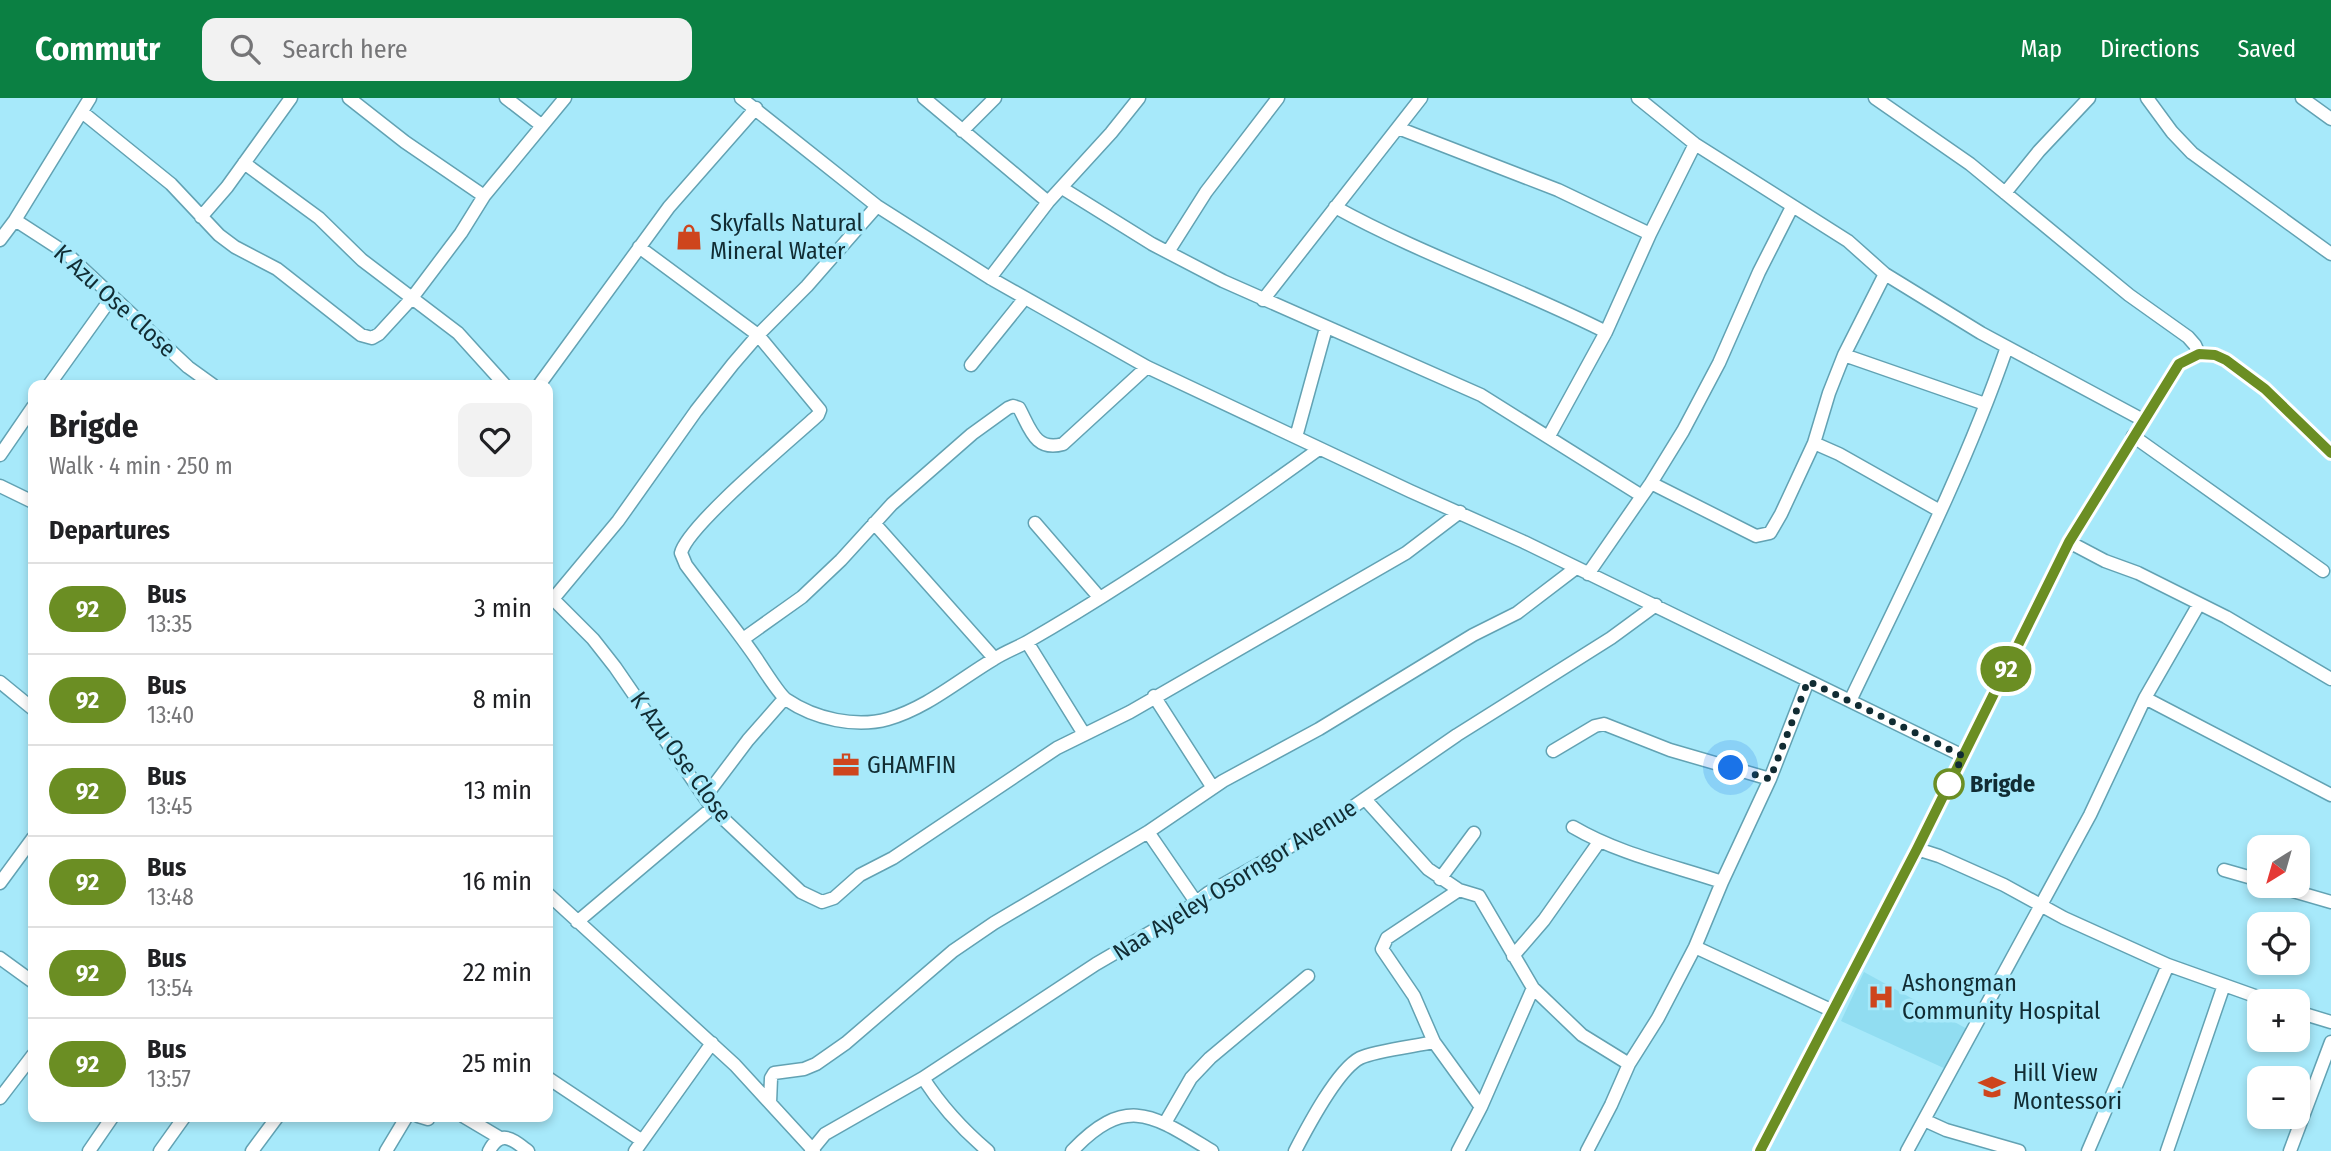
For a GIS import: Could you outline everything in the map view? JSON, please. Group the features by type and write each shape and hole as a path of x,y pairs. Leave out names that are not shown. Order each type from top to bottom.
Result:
{"street":[{"path":"0,240 90,98"},
{"path":"201,217 291,98"},
{"path":"349,98 405,142 484,196"},
{"path":"506,98 541,125"},
{"path":"82,112 171,184 219,235 235,247 277,269 361,335 372,338 379,334 412,298 461,233 484,196 565,98"},
{"path":"741,98 877,206 990,278 1147,367 1656,605 1963,756"},
{"path":"924,98 1048,202"},
{"path":"962,131 995,98"},
{"path":"990,278 1048,202 1139,98"},
{"path":"1168,252 1206,192 1278,98"},
{"path":"1263,300 1421,98"},
{"path":"1638,98 1695,144 1848,241 1885,274 2007,347 2143,420"},
{"path":"1875,98 1951,150 2129,295 2188,337 2199,354"},
{"path":"2147,98 2172,132 2192,153 2331,254"},
{"path":"2302,98 2331,119"},
{"path":"2005,193 2085,99"},
{"path":"543,380 639,247 697,174 756,108"},
{"path":"1398,128 1558,190 1650,234"},
{"path":"1549,436 1606,332 1650,234 1695,144"},
{"path":"244,163 319,218 362,260 457,333 500,380"},
{"path":"1062,188 1122,227 1263,300 1481,396 1642,496"},
{"path":"553,594 618,521 696,411 758,335 807,286 877,206"},
{"path":"1335,207 1424,252 1543,301 1606,332"},
{"path":"1588,574 1651,483 1683,430 1793,207"},
{"name":"K Azu Ose Close","path":"15,220 66,253 203,380"},
{"path":"639,247 758,335 813,400 819,413 726,499 685,541 681,553 685,565 743,639 784,699 840,721 868,723 911,709 1099,597 1235,510 1319,449"},
{"path":"1651,483 1748,533 1762,537 1770,533 1782,514 1814,443 1844,355 1885,274"},
{"path":"53,380 112,297"},
{"path":"971,365 1025,298"},
{"path":"1296,438 1326,328"},
{"path":"1850,701 1940,511 2007,347"},
{"path":"1760,1151 1917,849 2069,542 2179,364 2199,354 2215,355 2234,366 2288,410 2331,453"},
{"path":"1844,355 1985,404"},
{"path":"743,639 802,597 841,560 874,523 972,434 1008,408 1019,408 1037,442 1049,446 1063,444 1147,367"},
{"path":"0,455 28,414"},
{"path":"2133,436 2323,571"},
{"path":"1814,443 1839,454 1940,511"},
{"path":"0,486 28,500"},
{"path":"1027,642 1084,734 1111,722 1406,553 1460,512"},
{"path":"874,523 994,659"},
{"path":"1035,523 1099,597"},
{"path":"2069,542 2105,561 2138,573 2255,633 2331,679"},
{"path":"770,1103 771,1078 774,1073 804,1069 816,1064 846,1043 972,938 1148,832 1213,788 1319,729 1473,635 1517,613 1576,568"},
{"name":"K Azu Ose Close","path":"553,600 593,639 615,667 709,803 801,892 818,901 828,901 860,875 893,858 1037,761 1084,734"},
{"path":"1907,1151 2090,815 2145,698 2199,604"},
{"name":"Naa Ayeley Osorngor Avenue","path":"812,1151 825,1134 923,1078 1260,862 1321,829 1457,735 1611,638 1656,605"},
{"path":"1587,1151 1629,1064 1658,1018 1695,947 1770,779 1808,681"},
{"path":"0,682 28,705"},
{"path":"1154,696 1213,788"},
{"path":"2145,698 2331,795"},
{"path":"578,922 709,803 748,740 784,699"},
{"path":"1553,751 1595,726 1604,724 1670,750 1770,779"},
{"path":"1365,799 1413,854 1440,879 1484,901 1533,988 1582,1035 1629,1064"},
{"path":"1573,827 1599,842 1722,882"},
{"path":"1148,832 1196,902"},
{"path":"1440,879 1474,833"},
{"path":"1513,956 1544,920 1599,842"},
{"path":"0,883 28,845"},
{"path":"1917,849 2004,885 2040,906 2168,965 2247,993"},
{"path":"2224,870 2247,877"},
{"path":"1459,890 1387,938 1382,946 1385,956 1414,996 1434,1042 1481,1107"},
{"path":"2310,896 2331,902"},
{"path":"553,899 712,1043 812,1151"},
{"path":"1695,947 1833,1012"},
{"path":"0,958 28,978"},
{"path":"2088,1151 2168,965"},
{"path":"1165,1122 1191,1078 1210,1058 1308,976"},
{"path":"2168,1151 2224,985"},
{"path":"1458,1151 1481,1107 1533,988"},
{"path":"2310,1016 2331,1022"},
{"path":"1295,1151 1336,1081 1359,1059 1434,1042"},
{"path":"2290,1151 2328,1062 2331,1042"},
{"path":"553,1082 638,1146 712,1043"},
{"path":"0,1098 28,1062"},
{"path":"923,1078 948,1114 988,1151"},
{"path":"1072,1151 1102,1126 1120,1117 1135,1114 1165,1122 1212,1151"},
{"path":"1924,1120 2019,1151"},
{"path":"89,1151 109,1122"},
{"path":"160,1151 181,1122"},
{"path":"252,1151 274,1122"},
{"path":"386,1151 403,1122"},
{"path":"473,1122 500,1138 508,1137 528,1151"},
{"path":"489,1151 500,1138"}],"shaded area":[{"name":"Ashongman Community Hospital","path":"1864,972 1969,1030 1948,1070 1841,1021"}],"bus line":[{"name":"92","path":"1760,1151 1917,849 2069,542 2179,364 2199,354 2215,355 2226,360 2265,389 2331,453"}],"place":[{"name":"Skyfalls Natural Mineral Water","path":"689,237"},
{"name":"GHAMFIN","path":"846,765"},
{"name":"Brigde","path":"1949,784"},
{"name":"Ashongman Community Hospital","path":"1881,997"},
{"name":"Hill View Montessori","path":"1992,1087"}],"route":[{"path":"1731,768 1770,779 1808,681 1963,756 1945,792 1949,784"}]}
